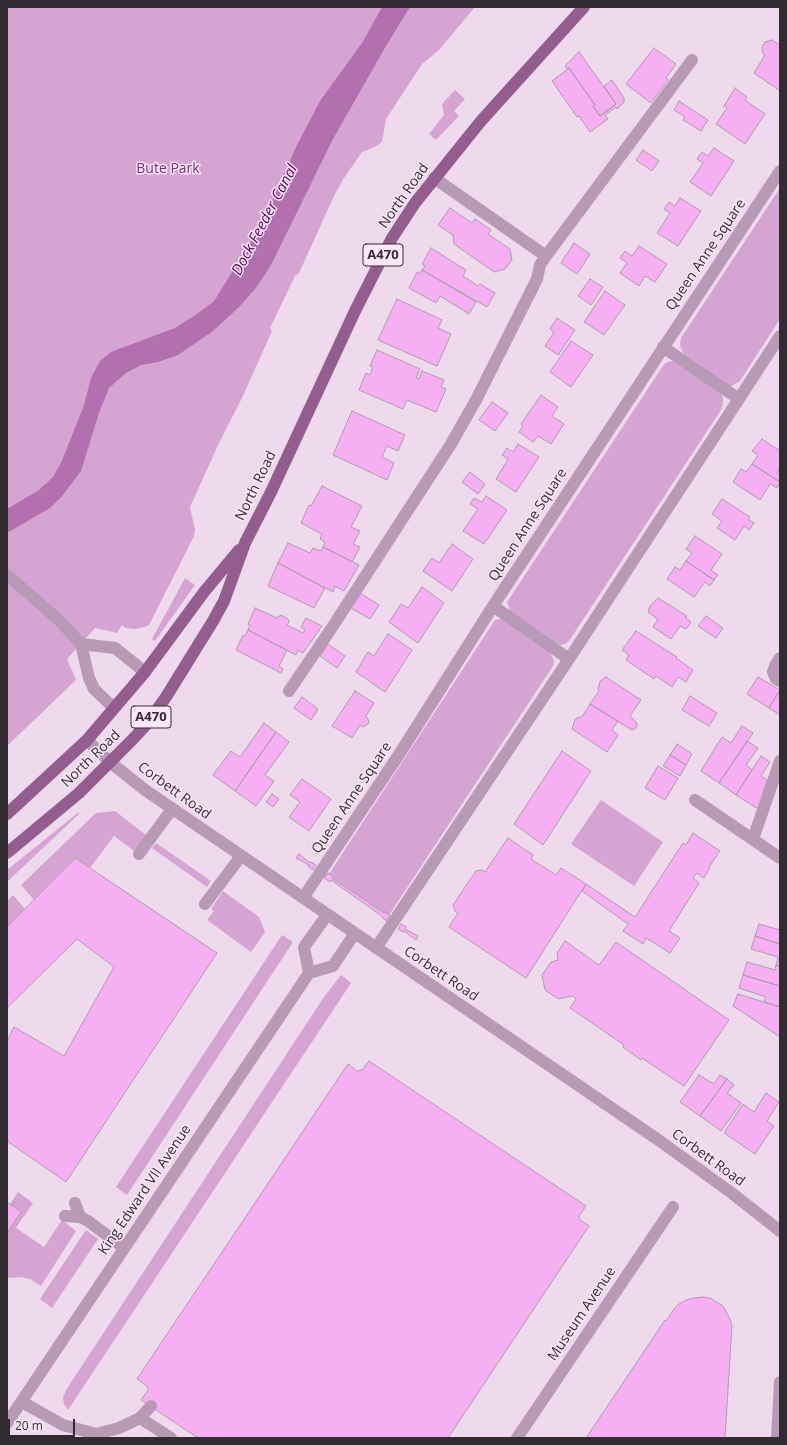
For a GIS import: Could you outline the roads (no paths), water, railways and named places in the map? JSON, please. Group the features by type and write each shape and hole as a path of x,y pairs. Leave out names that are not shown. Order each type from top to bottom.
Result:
{"main road":[{"name":"North Road","path":"7,854 80,793 146,725 166,697 224,601 245,543 385,252 402,222 434,178 481,121 584,7"},
{"name":"North Road","path":"7,814 87,740 145,672 204,592 245,543"}],"street":[{"path":"289,691 451,444 476,400 537,279 540,265 692,60"},
{"name":"Queen Anne Square","path":"303,898 400,753 493,606 780,171"},
{"path":"434,178 546,256"},
{"path":"376,948 569,659 780,336"},
{"path":"663,347 739,399"},
{"path":"7,575 59,620 81,644 89,678 94,689 114,708"},
{"path":"493,606 569,659"},
{"path":"81,644 114,648 145,672"},
{"path":"780,658 773,672 776,679 780,681"},
{"name":"Corbett Road","path":"87,740 110,762 145,790 660,1141 733,1194 780,1231"},
{"path":"753,839 780,761"},
{"path":"695,800 780,858"},
{"path":"139,854 172,808"},
{"path":"205,904 241,856"},
{"path":"328,915 304,946 309,973 333,966 355,933"},
{"name":"King Edward VII Avenue","path":"7,1423 309,973"},
{"path":"75,1203 80,1217"},
{"name":"Museum Avenue","path":"516,1438 673,1207"},
{"path":"65,1216 80,1217 124,1248"},
{"path":"777,1438 780,1382"},
{"path":"22,1402 63,1425 96,1434 119,1428 140,1418 151,1406"},
{"path":"140,1418 171,1438"}],"water":[{"name":"Dock Feeder Canal","path":"382,7 410,7 333,139 270,267 255,289 238,308 213,331 178,355 158,362 141,365 126,373 109,388 99,413 81,471 63,495 50,508 7,533 7,509 39,490 53,477 61,463 84,405 91,378 100,361 111,352 175,328 214,301 261,226 297,145 320,101 362,43"}],"park label":[{"name":"Bute Park","path":"168,169"}]}
